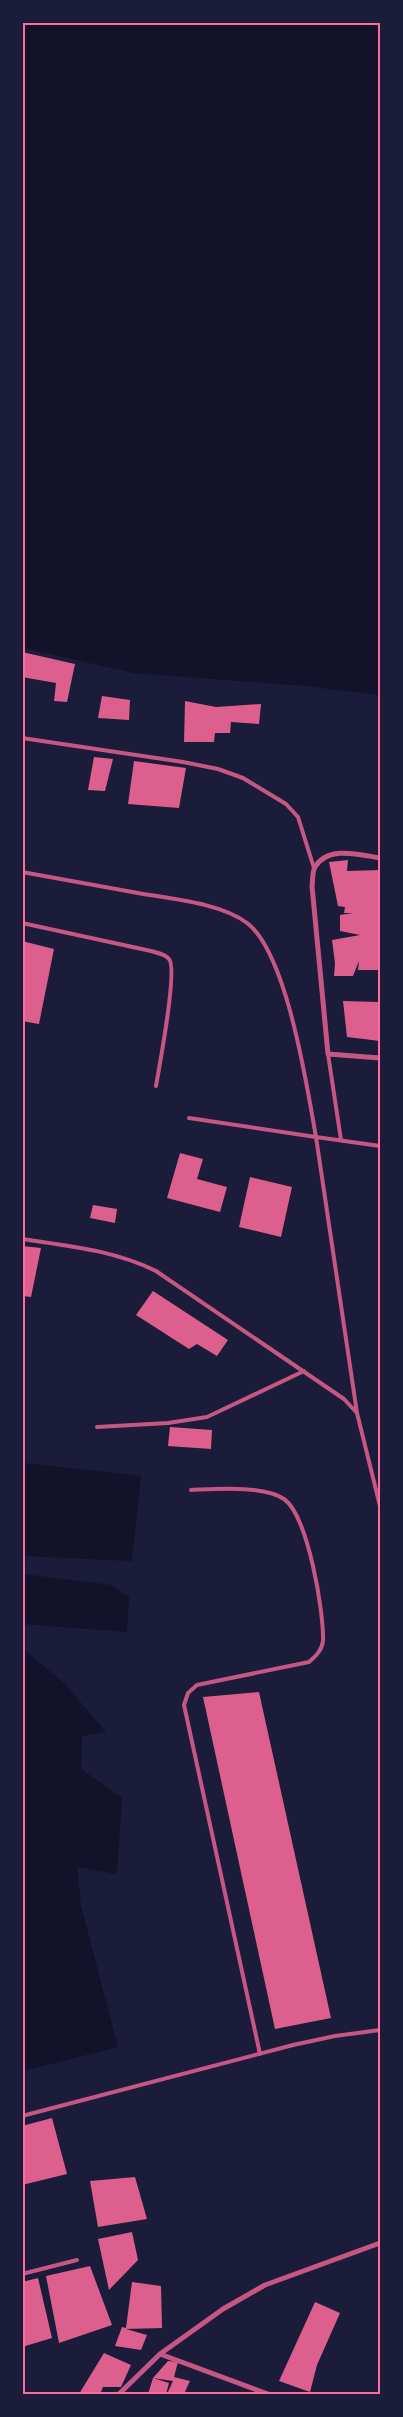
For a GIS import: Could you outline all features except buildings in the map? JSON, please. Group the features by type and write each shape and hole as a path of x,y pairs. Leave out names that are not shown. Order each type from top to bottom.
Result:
{"street":[{"path":"380,858 333,853 322,858 314,868 313,903 328,1054 380,1058"},
{"path":"118,2394 160,2354 223,2309 266,2285 380,2243"},
{"path":"160,2354 268,2394"}],"lane":[{"path":"22,738 183,762 218,769 243,778 286,804 298,817 314,868"},
{"path":"22,872 182,901 230,913 248,924 266,945 276,971 298,1044 316,1137 357,1413 380,1506"},
{"path":"22,923 151,951 169,959 172,965 169,999 156,1086"},
{"path":"328,1054 341,1140"},
{"path":"189,1118 380,1146"},
{"path":"22,1239 113,1253 133,1259 156,1271 304,1371 344,1399 357,1413"},
{"path":"97,1427 168,1424 207,1417 304,1371"},
{"path":"190,1490 273,1493 286,1500 294,1512 314,1564 319,1600 323,1641 317,1655 309,1662 197,1685 188,1693 184,1705 260,2054"},
{"path":"22,2116 260,2054 335,2036 380,2030"},
{"path":"22,2274 77,2260"}],"shaded area":[{"path":"23,22 380,23 380,695 305,686 134,673 23,648"},
{"path":"23,1463 141,1476 132,1561 23,1556"},
{"path":"23,1574 111,1585 129,1597 127,1632 23,1624"},
{"path":"23,1649 64,1683 106,1732 82,1736 81,1769 122,1798 117,1874 77,1867 81,1906 118,2047 23,2071"}]}
